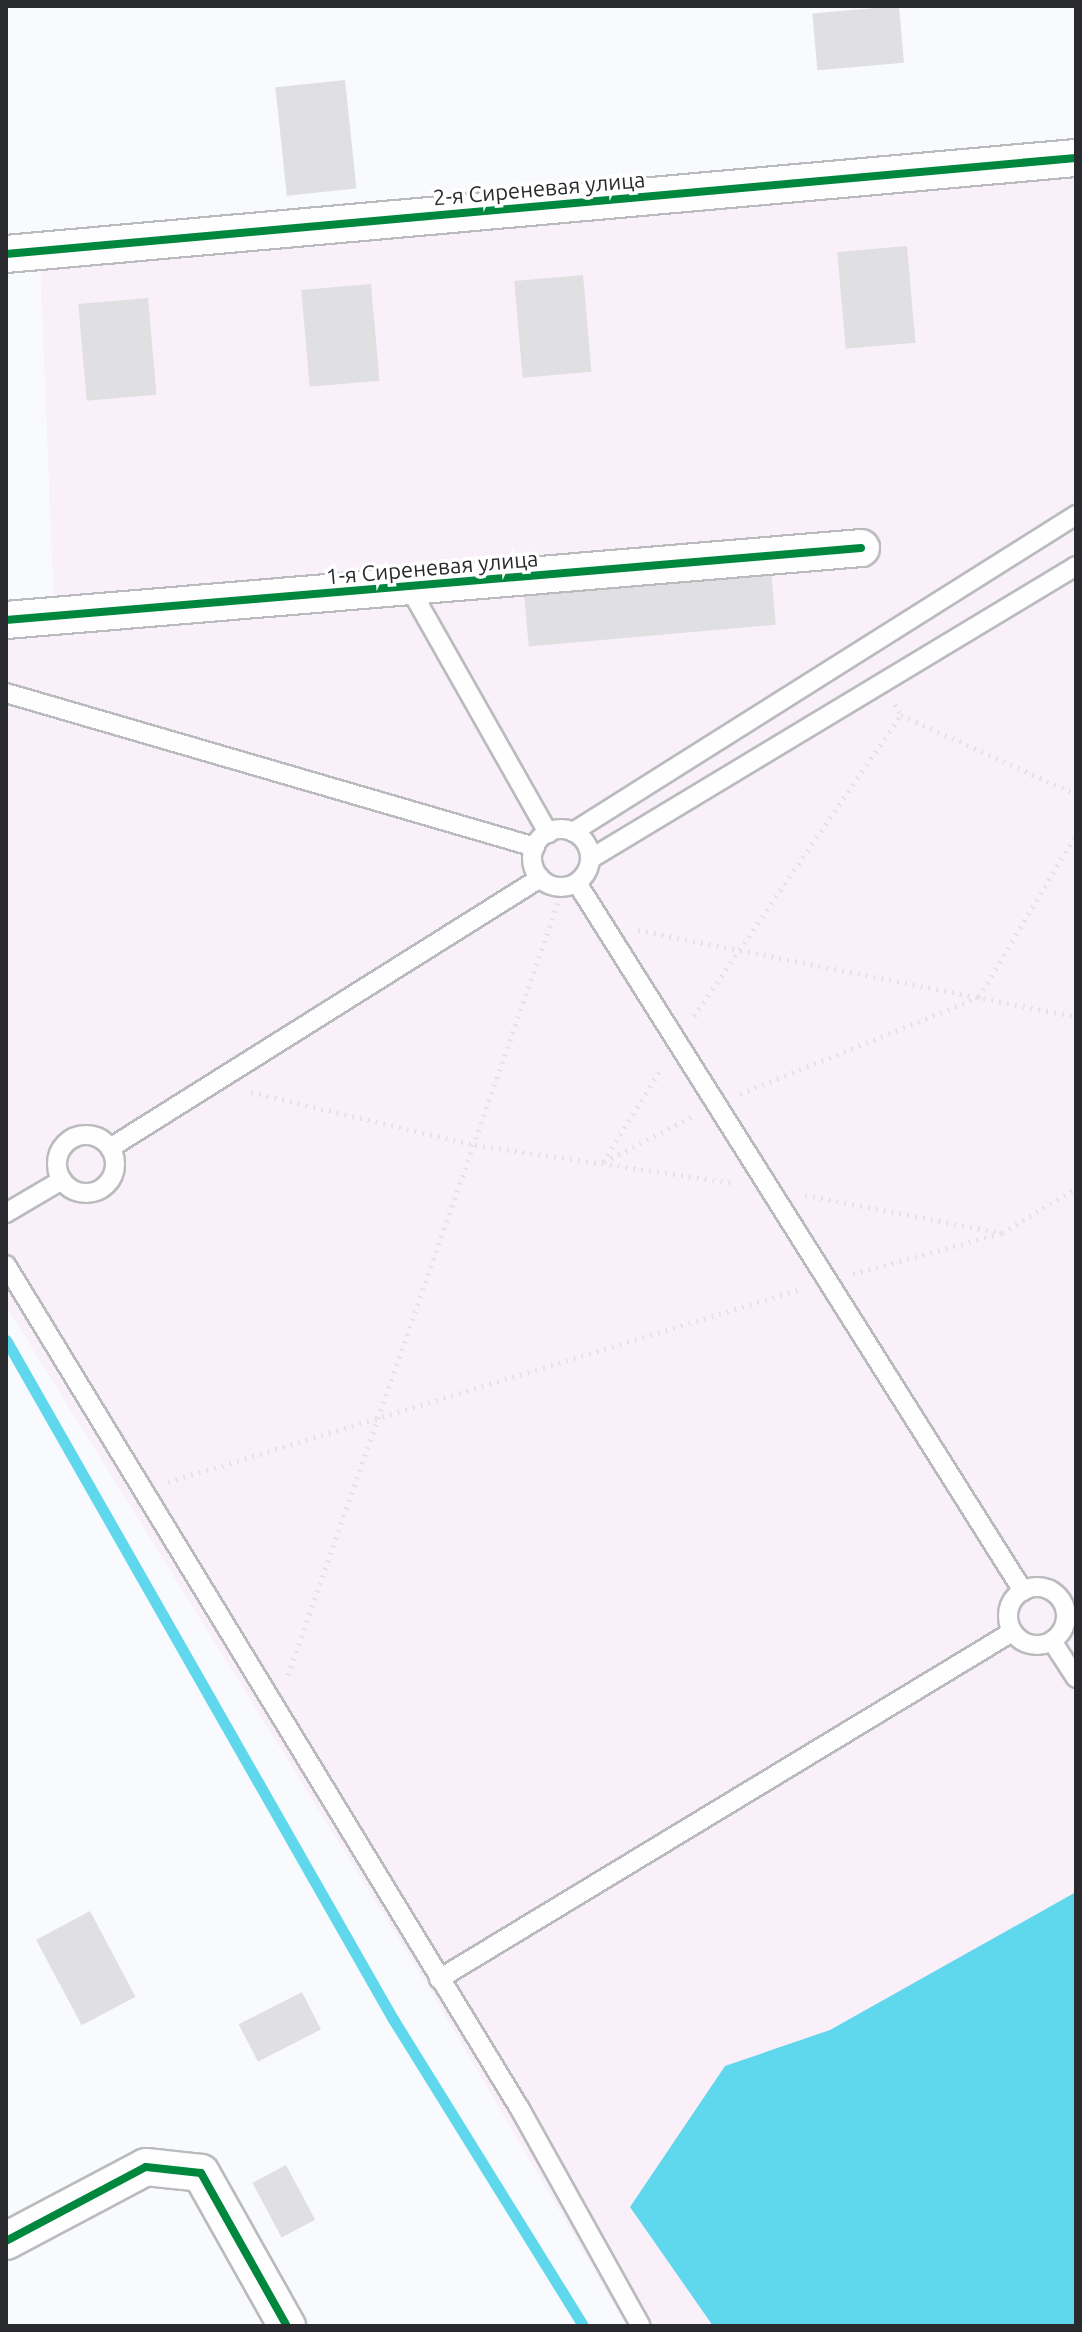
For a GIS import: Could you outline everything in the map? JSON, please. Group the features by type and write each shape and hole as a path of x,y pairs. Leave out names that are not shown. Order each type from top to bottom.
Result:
{"street":[{"name":"2-я Сиреневая улица","path":"6,254 1076,158"},
{"name":"1-я Сиреневая улица","path":"6,620 861,548"},
{"path":"6,2241 146,2167 201,2173 287,2326"}],"lane":[{"path":"535,847 548,833 573,832 1076,515"},
{"path":"570,885 590,859 1076,566"},
{"path":"409,587 548,833"},
{"path":"6,693 535,847"},
{"path":"573,832 590,859"},
{"path":"535,847 540,878"},
{"path":"110,1148 540,878 570,885 598,920 678,1043 824,1282 1023,1591"},
{"path":"89,1135 110,1148 115,1169 102,1188 78,1191 62,1180 60,1153 73,1138 89,1135"},
{"path":"6,1213 62,1180"},
{"path":"6,1265 148,1488 641,2326"},
{"path":"1039,1588 1068,1595 1065,1622 1052,1641 1033,1645 1012,1632 1010,1605 1023,1591 1039,1588"},
{"path":"439,1979 1012,1632"},
{"path":"1052,1641 1076,1678"}],"path":[{"path":"883,682 901,715 1076,794"},
{"path":"602,1163 732,953 901,715"},
{"path":"602,1163 714,1105 979,997 1076,834"},
{"path":"277,1707 570,885"},
{"path":"598,920 732,953 1076,1017"},
{"path":"215,1083 475,1145 768,1188 1002,1233"},
{"path":"148,1488 380,1421 824,1282 1002,1233 1076,1188"}],"shaded area":[{"path":"1076,172 1076,2326 627,2326 426,1983 6,1306 6,612 54,608 40,262"}],"water":[{"path":"1076,1892 1076,2326 713,2326 630,2207 725,2066 830,2030"}],"building":[{"path":"899,6 904,63 817,70 812,14"},
{"path":"345,80 356,188 287,196 275,87"},
{"path":"907,246 915,343 846,349 837,252"},
{"path":"583,275 591,372 523,378 514,281"},
{"path":"371,284 379,381 310,387 301,290"},
{"path":"148,298 156,395 87,401 78,304"},
{"path":"771,570 776,625 529,646 524,592"},
{"path":"90,1911 136,1997 82,2025 36,1940"},
{"path":"302,1992 321,2029 258,2062 239,2024"},
{"path":"286,2165 315,2220 282,2238 252,2183"}],"waterway":[{"path":"6,1340 393,2019 583,2326"}],"cycle path":[{"path":"6,254 1076,158"},
{"path":"6,620 861,548"},
{"path":"6,2241 146,2167 201,2173 287,2326"}]}
